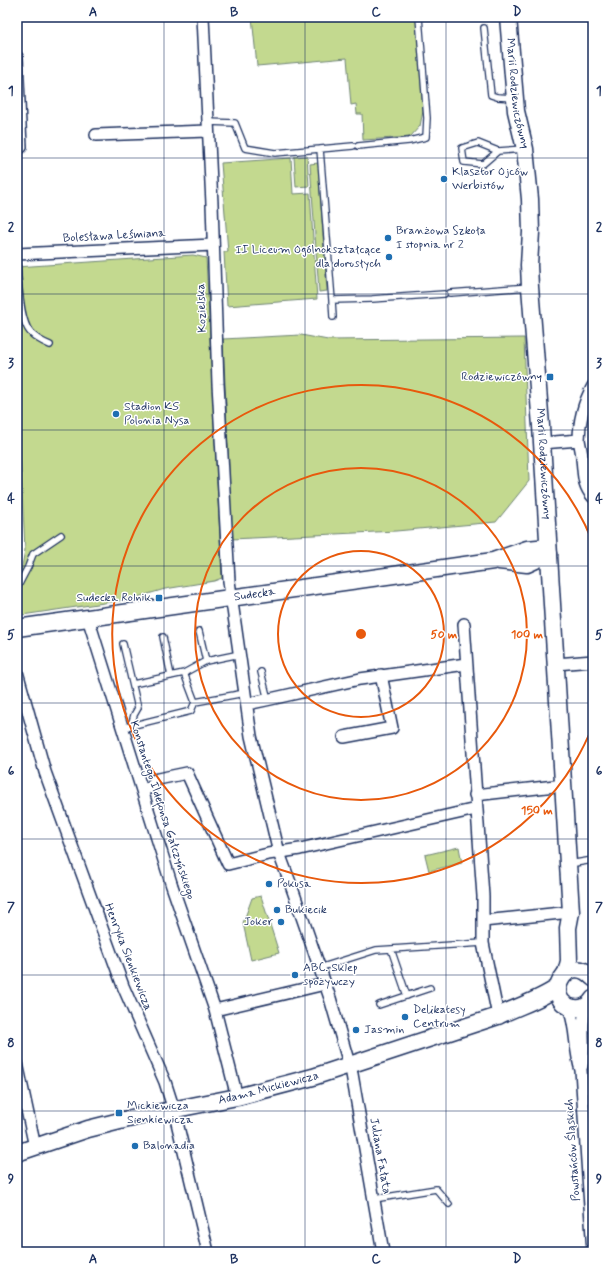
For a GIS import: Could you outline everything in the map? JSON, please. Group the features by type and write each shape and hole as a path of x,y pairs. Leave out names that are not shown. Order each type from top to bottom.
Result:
{"street":[{"name":"Kozielska","path":"203,17 218,384 231,597"},
{"name":"Marii Rodziewiczówny","path":"508,17 514,98 524,149 530,209 530,287 542,443 569,864 571,912 568,928 569,961 566,972"},
{"path":"17,57 21,147 17,147"},
{"path":"96,135 207,127"},
{"name":"Bolesława Leśmiana","path":"17,254 213,245"},
{"path":"593,386 586,399 580,422 584,482 587,490 593,497"},
{"path":"542,443 580,440"},
{"name":"Sudecka","path":"17,628 493,561 527,549 548,550"},
{"path":"548,550 527,564 542,575 551,591"},
{"name":"Sudecka","path":"493,561 527,564"},
{"path":"231,597 251,736 279,853 325,984 350,1066"},
{"name":"Konstantego Ildefonsa Gałczyńskiego","path":"88,618 127,727 142,790 172,886 215,1010 237,1097"},
{"path":"464,624 483,896 483,943 498,1016"},
{"path":"556,664 593,660"},
{"path":"246,698 266,700 381,675 466,664"},
{"name":"Henryka Sienkiewicza","path":"17,672 45,772 123,986 165,1082 174,1110 208,1252"},
{"path":"344,737 392,728 381,675"},
{"path":"142,790 152,787 155,780 187,772 228,864 476,809"},
{"path":"475,795 564,785"},
{"path":"483,921 571,912"},
{"name":"Marii Rodziewiczówny","path":"571,912 577,926 581,958 590,974"},
{"path":"566,1004 558,993 558,987 559,981 566,972 579,969 590,974"},
{"path":"215,1010 325,984"},
{"name":"Adama Mickiewicza","path":"17,1153 88,1129 237,1097 350,1066 498,1016 518,1006 538,1000 558,987"},
{"name":"Adama Mickiewicza","path":"498,1016 518,1014 552,1004 566,1004 577,1008 590,1003"},
{"name":"Powstańców Śląskich","path":"581,1070 584,1056 583,1016 590,1003"},
{"name":"Powstańców Śląskich","path":"566,1004 571,1013 577,1059 581,1070 590,1173 593,1252"},
{"path":"17,1063 35,1146"},
{"name":"Juliana Fałata","path":"350,1066 383,1252"}],"lane":[{"path":"207,127 235,123 245,148 275,153 409,141 426,137 427,118 419,17"},
{"path":"484,28 491,95 496,97 514,98"},
{"path":"498,152 483,164 464,162 462,148 478,144 498,152 524,149"},
{"path":"320,149 332,300 332,317"},
{"path":"17,259 23,318 29,332 50,345"},
{"path":"332,300 372,299 530,287"},
{"path":"17,588 28,567 32,554 61,535"},
{"path":"199,631 206,661"},
{"path":"163,637 171,676"},
{"path":"124,644 138,708 127,727"},
{"path":"133,684 184,673 206,661 240,654"},
{"path":"261,672 267,696 266,700"},
{"path":"127,727 191,712 194,702 184,673"},
{"path":"194,702 246,698"},
{"path":"569,864 593,860"},
{"path":"319,968 369,951 483,943"},
{"path":"391,949 407,996"},
{"path":"379,1005 430,988"},
{"path":"374,1199 436,1188 449,1204"}],"green space":[{"path":"252,17 416,17 423,111 420,126 410,137 363,140 362,114 357,114 356,104 351,105 347,58 257,66"},
{"path":"307,156 309,186 296,187 294,157"},
{"path":"291,158 293,194 310,193 317,299 227,306 224,252 228,252 221,163"},
{"path":"318,163 327,291 319,292 310,164"},
{"name":"Stadion KS Polonia Nysa","path":"193,255 206,258 222,578 214,581 165,589 131,599 22,615 17,613 17,579 21,571 25,550 17,389 17,267"},
{"path":"301,335 328,340 524,338 529,481 496,522 396,531 232,539 223,339"},
{"path":"459,847 462,863 429,871 425,855"},
{"path":"261,896 279,953 251,960 243,923 252,898"}],"place":[{"name":"Klasztor Ojców Werbistów","path":"444,179"},
{"name":"Branżowa Szkoła I stopnia nr 2","path":"388,238"},
{"name":"II Liceum Ogólnokształcące dla dorosłych","path":"389,257"},
{"name":"Rodziewiczówny","path":"550,377"},
{"name":"Stadion KS Polonia Nysa","path":"116,414"},
{"name":"Sudecka Rolnik","path":"159,598"},
{"name":"Pokusa","path":"269,884"},
{"name":"Bukiecik","path":"277,910"},
{"name":"Joker","path":"281,922"},
{"name":"ABC. Sklep spożywczy","path":"295,975"},
{"name":"Delikatesy Centrum","path":"405,1017"},
{"name":"Jasmin","path":"356,1030"},
{"name":"Mickiewicza Sienkiewicza","path":"119,1113"},
{"name":"Balonadia","path":"135,1146"}]}
